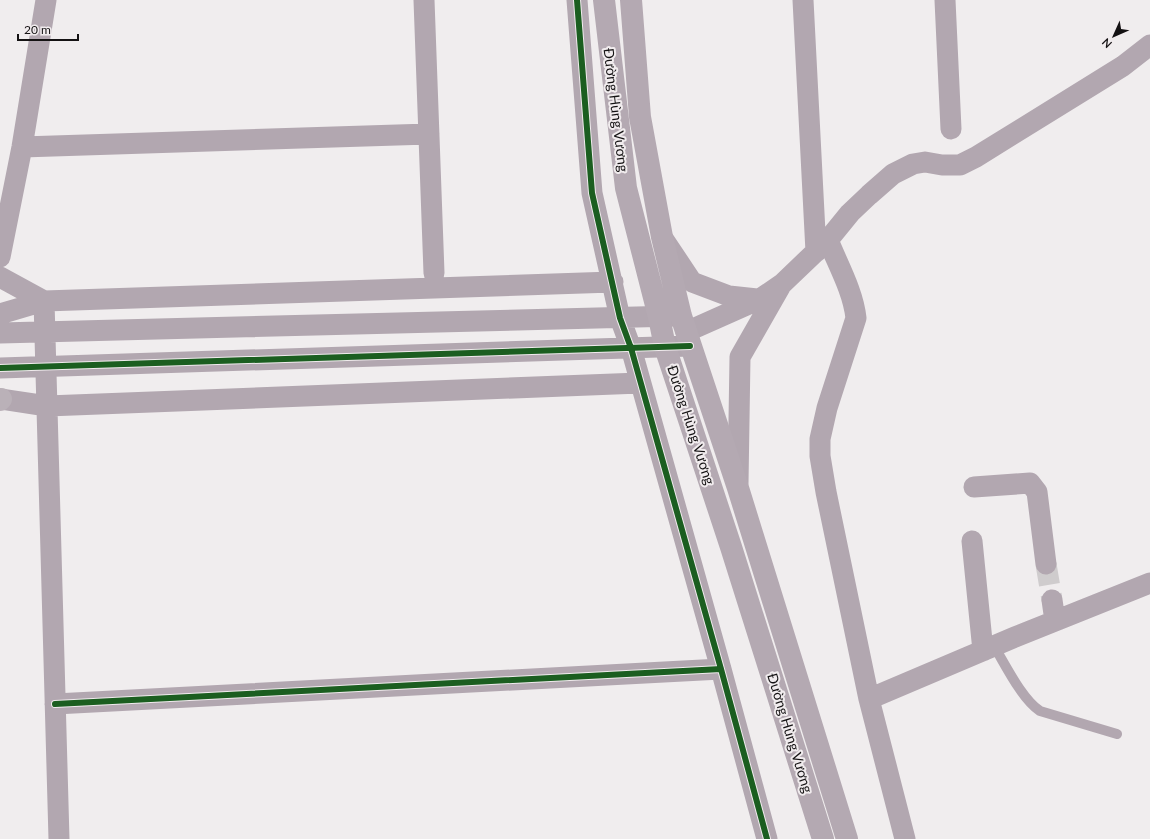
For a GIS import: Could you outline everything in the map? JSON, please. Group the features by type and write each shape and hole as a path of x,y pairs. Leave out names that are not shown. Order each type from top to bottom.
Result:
{"main road":[{"name":"Đường Hùng Vương","path":"604,0 626,188 659,317 665,347 731,546 823,839"},
{"name":"Đường Hùng Vương","path":"631,0 640,117 662,237 686,332 738,488 847,839"}],"street":[{"path":"0,256 22,147 46,0"},
{"path":"424,0 434,273"},
{"path":"577,0 592,193 620,318 631,348 767,839"},
{"path":"803,0 822,246 850,294 855,309 856,318 827,408 820,439 820,456 826,492 869,699 905,839"},
{"path":"945,0 951,129"},
{"path":"0,368 665,347 686,332 760,299 782,284 822,246 864,199 892,174 913,164 925,162 942,166 960,165 976,158 1123,66 1150,45"},
{"path":"22,147 429,134"},
{"path":"662,237 692,282 729,296 760,299"},
{"path":"0,276 44,301"},
{"path":"0,314 44,301 613,282"},
{"path":"738,488 740,357 782,284"},
{"path":"44,301 59,839"},
{"path":"0,333 659,317 686,332"},
{"path":"0,399 47,406 640,383"},
{"path":"974,487 1030,483 1037,492 1046,564"},
{"path":"972,541 988,649"},
{"path":"869,699 1150,583"},
{"path":"1052,600 1055,621"},
{"path":"55,704 721,670"}],"lane":[{"path":"988,649 1033,706 1040,711 1117,734"}],"tunnel":[{"path":"1046,564 1052,600"}],"cycle path":[{"path":"577,0 592,193 620,318 631,348 767,839"},
{"path":"0,368 690,346"},
{"path":"55,704 721,669"}]}
